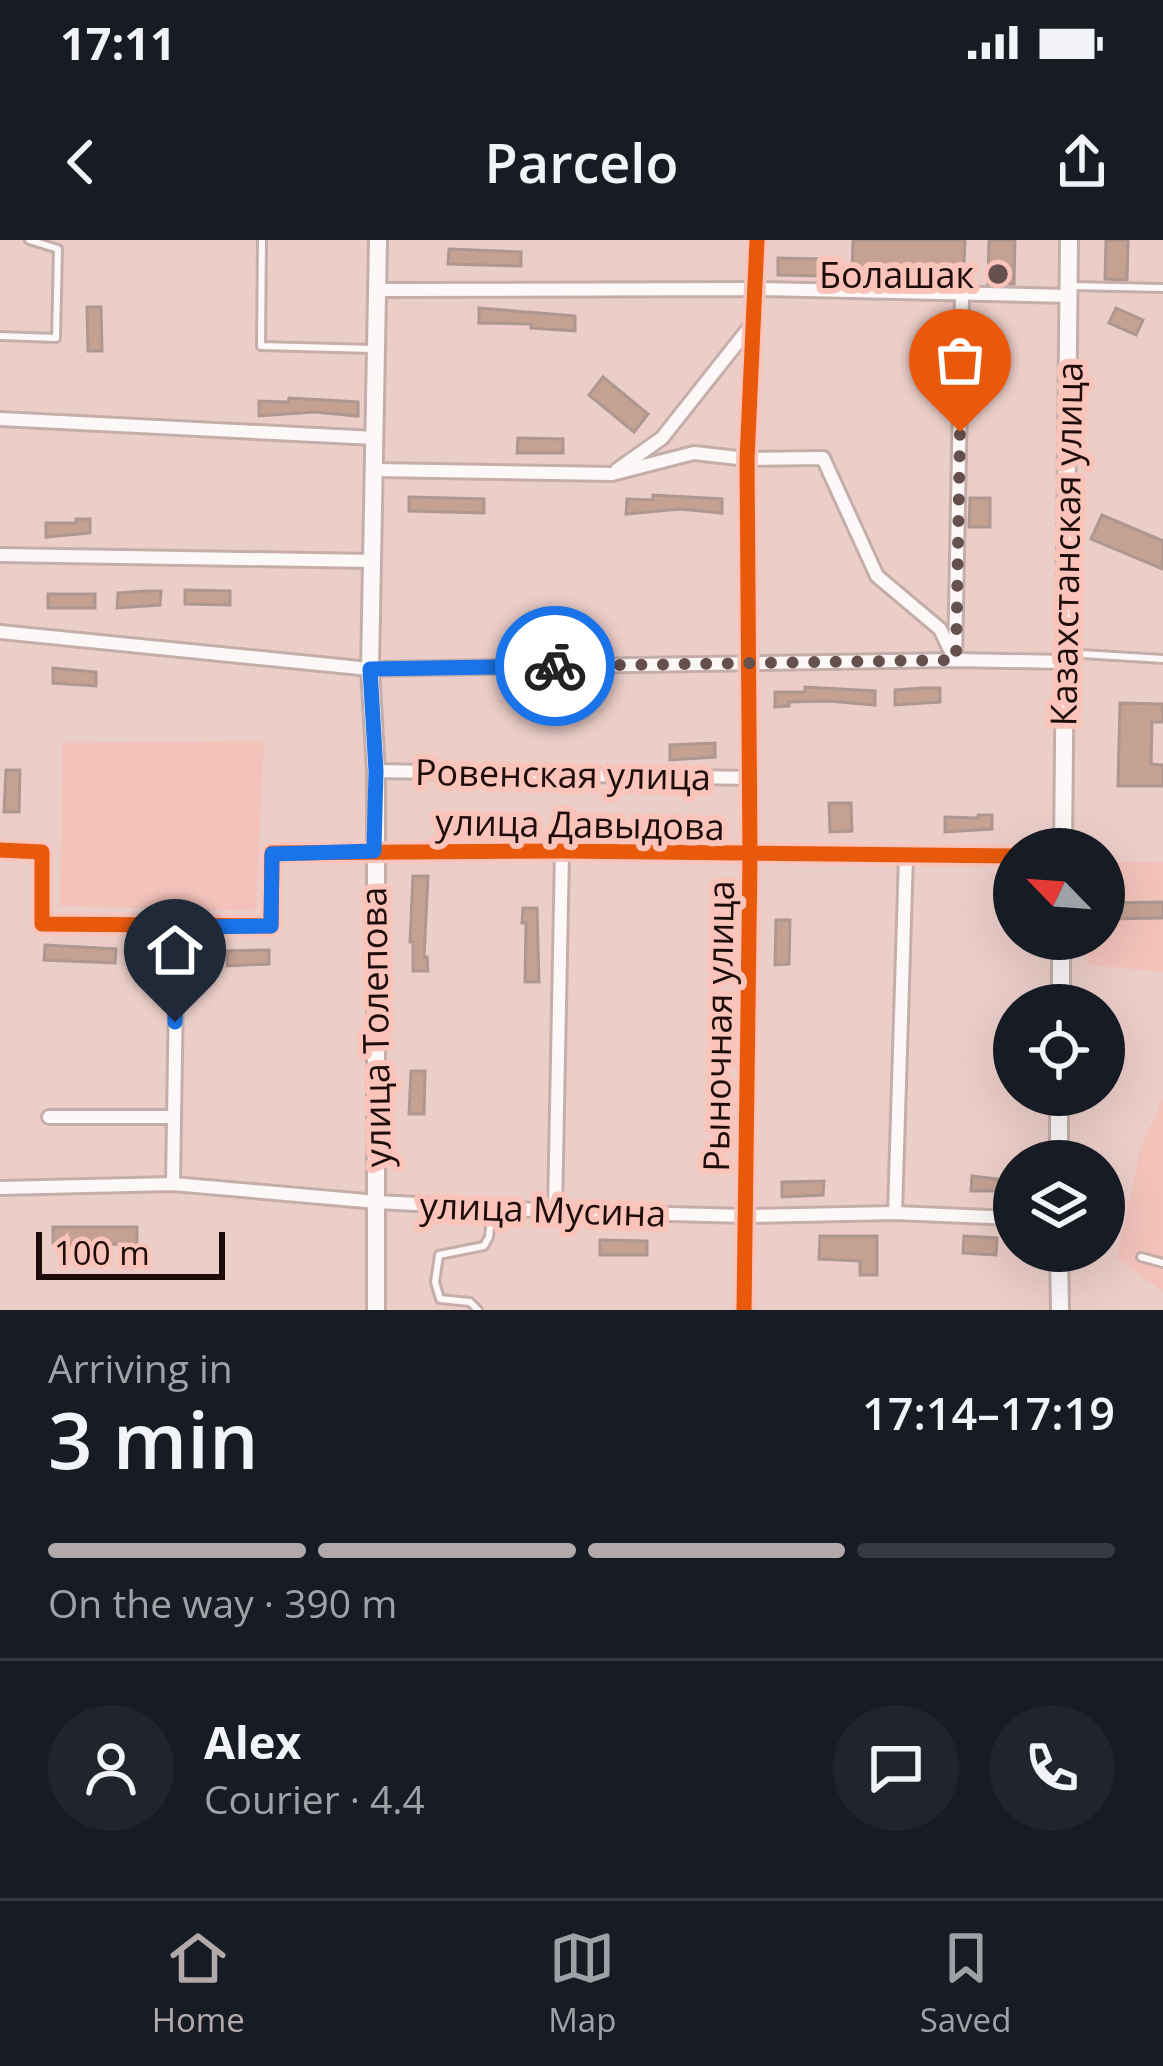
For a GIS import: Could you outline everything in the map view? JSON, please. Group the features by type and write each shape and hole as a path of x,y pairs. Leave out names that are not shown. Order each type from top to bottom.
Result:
{"street":[{"name":"улица Толепова","path":"376,1310 376,771 370,669 378,240"},
{"name":"Рыночная улица","path":"744,1310 750,856 747,459 757,240"},
{"name":"Казахстанская улица","path":"1063,828 1069,240"},
{"path":"376,290 757,289 962,295 1069,291"},
{"path":"956,660 962,295"},
{"path":"612,474 662,438 755,321"},
{"path":"0,419 375,438"},
{"path":"375,470 612,474 694,453 747,459 823,458 877,576 940,628 956,660"},
{"path":"0,555 372,561"},
{"path":"0,632 370,669 1064,657"},
{"name":"Ровенская улица","path":"376,771 750,778"},
{"name":"улица Давыдова","path":"0,850 41,852 42,924 177,927 271,926 272,854 562,851 993,856"},
{"path":"555,1211 562,851"},
{"path":"896,1213 906,855"},
{"path":"173,1184 177,927"},
{"path":"49,1118 173,1118"},
{"name":"улица Мусина","path":"0,1188 173,1184 555,1211 993,1217"},
{"path":"1059,1272 1060,1310"}],"lane":[{"path":"0,336 56,338 58,250 28,240"},
{"path":"262,240 261,346 377,350"},
{"path":"1069,291 1163,288"},
{"path":"1064,657 1163,658"},
{"path":"478,1310 470,1302 440,1299 436,1268 440,1255 484,1246 492,1208"},
{"path":"1142,1257 1163,1263"}],"shaded area":[{"path":"264,741 256,911 60,906 62,743"},
{"path":"1125,862 1163,862 1163,972 1088,965 1088,960 1125,960"},
{"path":"1163,1098 1163,1292 1125,1264 1125,1221 1141,1146"}],"building":[{"path":"853,240 965,240 963,283 933,282 934,276 852,275"},
{"path":"989,240 1015,240 1014,284 988,284"},
{"path":"1106,240 1128,240 1127,280 1105,279"},
{"path":"449,249 521,252 521,266 448,264"},
{"path":"778,258 820,259 820,276 778,275"},
{"path":"87,307 101,307 102,351 88,351"},
{"path":"479,308 575,316 575,331 479,323"},
{"path":"1116,308 1143,320 1136,335 1109,323"},
{"path":"603,377 648,414 634,432 589,395"},
{"path":"289,398 358,402 358,416 314,412 259,416 259,401 288,402"},
{"path":"518,438 563,439 563,453 517,453"},
{"path":"653,495 722,499 722,513 680,509 626,514 627,499 653,500"},
{"path":"409,497 484,499 484,513 409,511"},
{"path":"970,498 990,498 990,527 969,527"},
{"path":"1102,515 1163,541 1163,569 1091,539"},
{"path":"76,519 90,519 90,533 46,537 46,523 76,523"},
{"path":"185,590 230,591 230,605 185,604"},
{"path":"161,591 160,605 117,608 118,593"},
{"path":"48,594 95,594 95,608 48,608"},
{"path":"53,668 96,672 96,686 53,683"},
{"path":"805,687 875,691 875,705 828,701 775,707 775,692 805,692"},
{"path":"940,688 940,702 895,705 895,690"},
{"path":"1120,703 1163,704 1163,722 1152,722 1151,764 1163,765 1163,786 1118,786"},
{"path":"715,743 715,757 670,760 670,745"},
{"path":"6,770 20,770 19,812 4,812"},
{"path":"829,803 851,803 852,831 830,832"},
{"path":"992,815 992,829 945,832 945,817"},
{"path":"413,876 428,876 424,957 428,971 413,971"},
{"path":"1163,902 1163,918 1125,919 1125,903"},
{"path":"523,908 537,908 539,982 525,982"},
{"path":"776,920 790,920 789,964 775,965"},
{"path":"45,945 116,949 115,963 44,960"},
{"path":"269,950 269,964 227,966 227,951"},
{"path":"411,1071 425,1071 424,1114 409,1114"},
{"path":"972,1176 993,1178 993,1191 971,1191"},
{"path":"824,1181 823,1195 782,1197 782,1182"},
{"path":"53,1227 137,1227 137,1244 53,1245"},
{"path":"820,1236 877,1236 877,1275 860,1275 860,1261 819,1259"},
{"path":"964,1236 993,1238 993,1255 963,1253"},
{"path":"600,1240 647,1241 647,1255 600,1255"}],"cycle path":[{"path":"744,1310 750,856 747,459 757,240"},
{"path":"0,850 42,852 42,924 271,926 272,853 993,856"}],"way so far":[{"path":"555,666 956,660 960,432"}],"place":[{"name":"Болашак","path":"998,274"}],"route":[{"path":"175,1022 177,927 271,926 272,854 374,851 376,771 370,669 555,666"}]}
